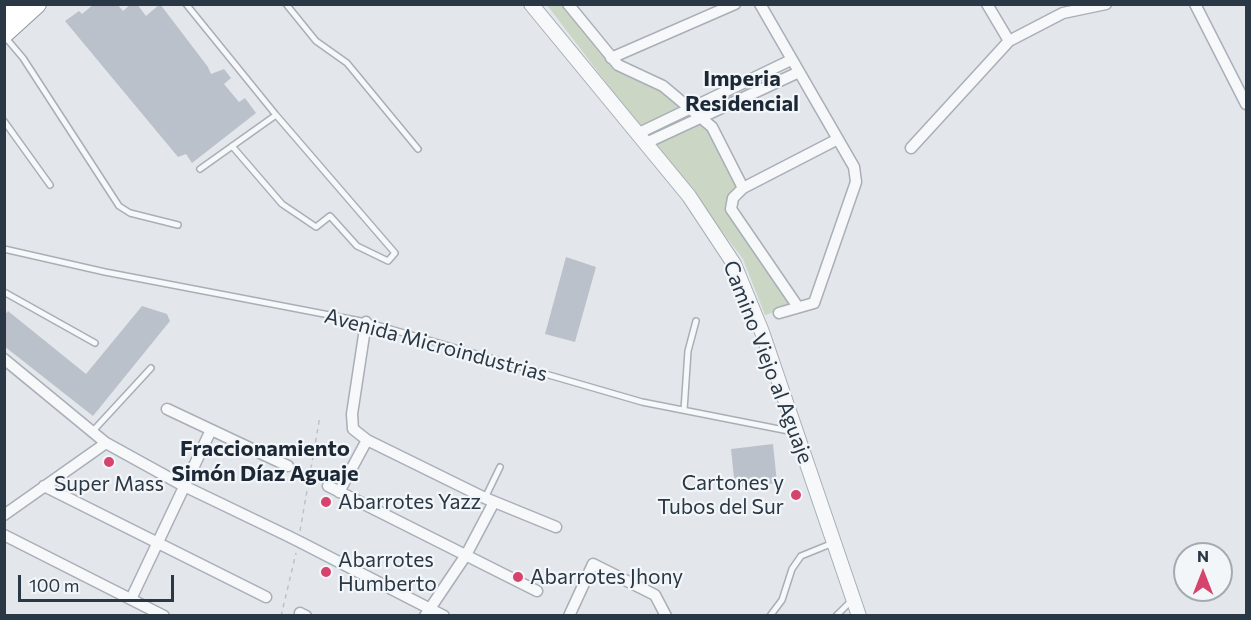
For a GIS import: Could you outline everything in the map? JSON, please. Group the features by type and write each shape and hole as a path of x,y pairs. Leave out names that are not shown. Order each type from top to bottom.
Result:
{"highway":[{"path":"4,13 14,4"},
{"path":"4,35 37,4"}],"street":[{"name":"Camino Viejo al Aguaje","path":"531,4 648,138 734,264 762,332 859,615"},
{"path":"568,4 611,58 629,71 663,86 712,127 743,188"},
{"path":"611,58 735,4"},
{"path":"760,4 854,167 856,182 814,303 779,313"},
{"path":"987,4 1009,41"},
{"path":"911,148 1009,41 1063,13 1106,4"},
{"path":"1195,4 1246,104"},
{"path":"648,138 653,126 791,60"},
{"path":"648,138 703,118 799,72"},
{"path":"798,308 731,209 732,198 743,188 838,139"},
{"path":"366,322 352,414 353,429 367,440 490,500 556,527"},
{"path":"4,359 106,443 427,612 444,615"},
{"path":"167,409 288,466"},
{"path":"131,599 211,430"},
{"path":"339,492 367,440"},
{"path":"4,515 106,443"},
{"path":"44,486 266,597"},
{"path":"328,486 537,591"},
{"path":"427,612 466,555 490,500"},
{"path":"4,535 164,615"},
{"path":"569,615 593,564 655,595 666,615"}],"lane":[{"path":"186,4 276,115 395,254 388,261 357,246 330,216 316,227 282,204 232,146"},
{"path":"286,4 316,41 347,63 418,149"},
{"path":"4,35 23,58 119,206 130,213 177,225"},
{"path":"200,169 276,115"},
{"path":"4,121 50,185"},
{"name":"Avenida Microindustrias","path":"4,249 105,272 366,322 642,402 796,432"},
{"path":"4,292 94,343"},
{"path":"684,410 688,351 696,321"},
{"path":"92,432 151,368"},
{"path":"490,500 500,467"},
{"path":"770,615 782,600 792,569 801,556 834,543"},
{"path":"836,615 853,600"}],"path":[{"path":"300,532 320,416"},
{"path":"281,615 296,541"}],"green space":[{"path":"547,5 566,5 609,59 651,82 685,107 640,127"},
{"path":"702,123 709,128 738,187 729,208 793,306 765,315 743,259 655,144"}],"building":[{"path":"94,4 117,4 123,11 131,4 137,4 146,16 160,4 211,74 224,69 231,78 224,84 239,102 245,98 256,113 192,163 186,154 178,157 65,21 79,11 82,14"},
{"path":"566,257 596,267 575,342 545,334"},
{"path":"142,306 167,314 170,321 93,416 4,346 4,316 8,311 86,374"},
{"path":"773,444 777,483 735,488 731,449"}],"place":[{"name":"Super Mass","path":"109,462"},
{"name":"Cartones y Tubos del Sur","path":"796,495"},
{"name":"Abarrotes Yazz","path":"326,502"},
{"name":"Abarrotes Humberto","path":"326,572"},
{"name":"Abarrotes Jhony","path":"518,577"}],"district":[{"name":"Imperia Residencial","path":"742,92"},
{"name":"Fraccionamiento Simón Díaz Aguaje","path":"265,462"}]}
